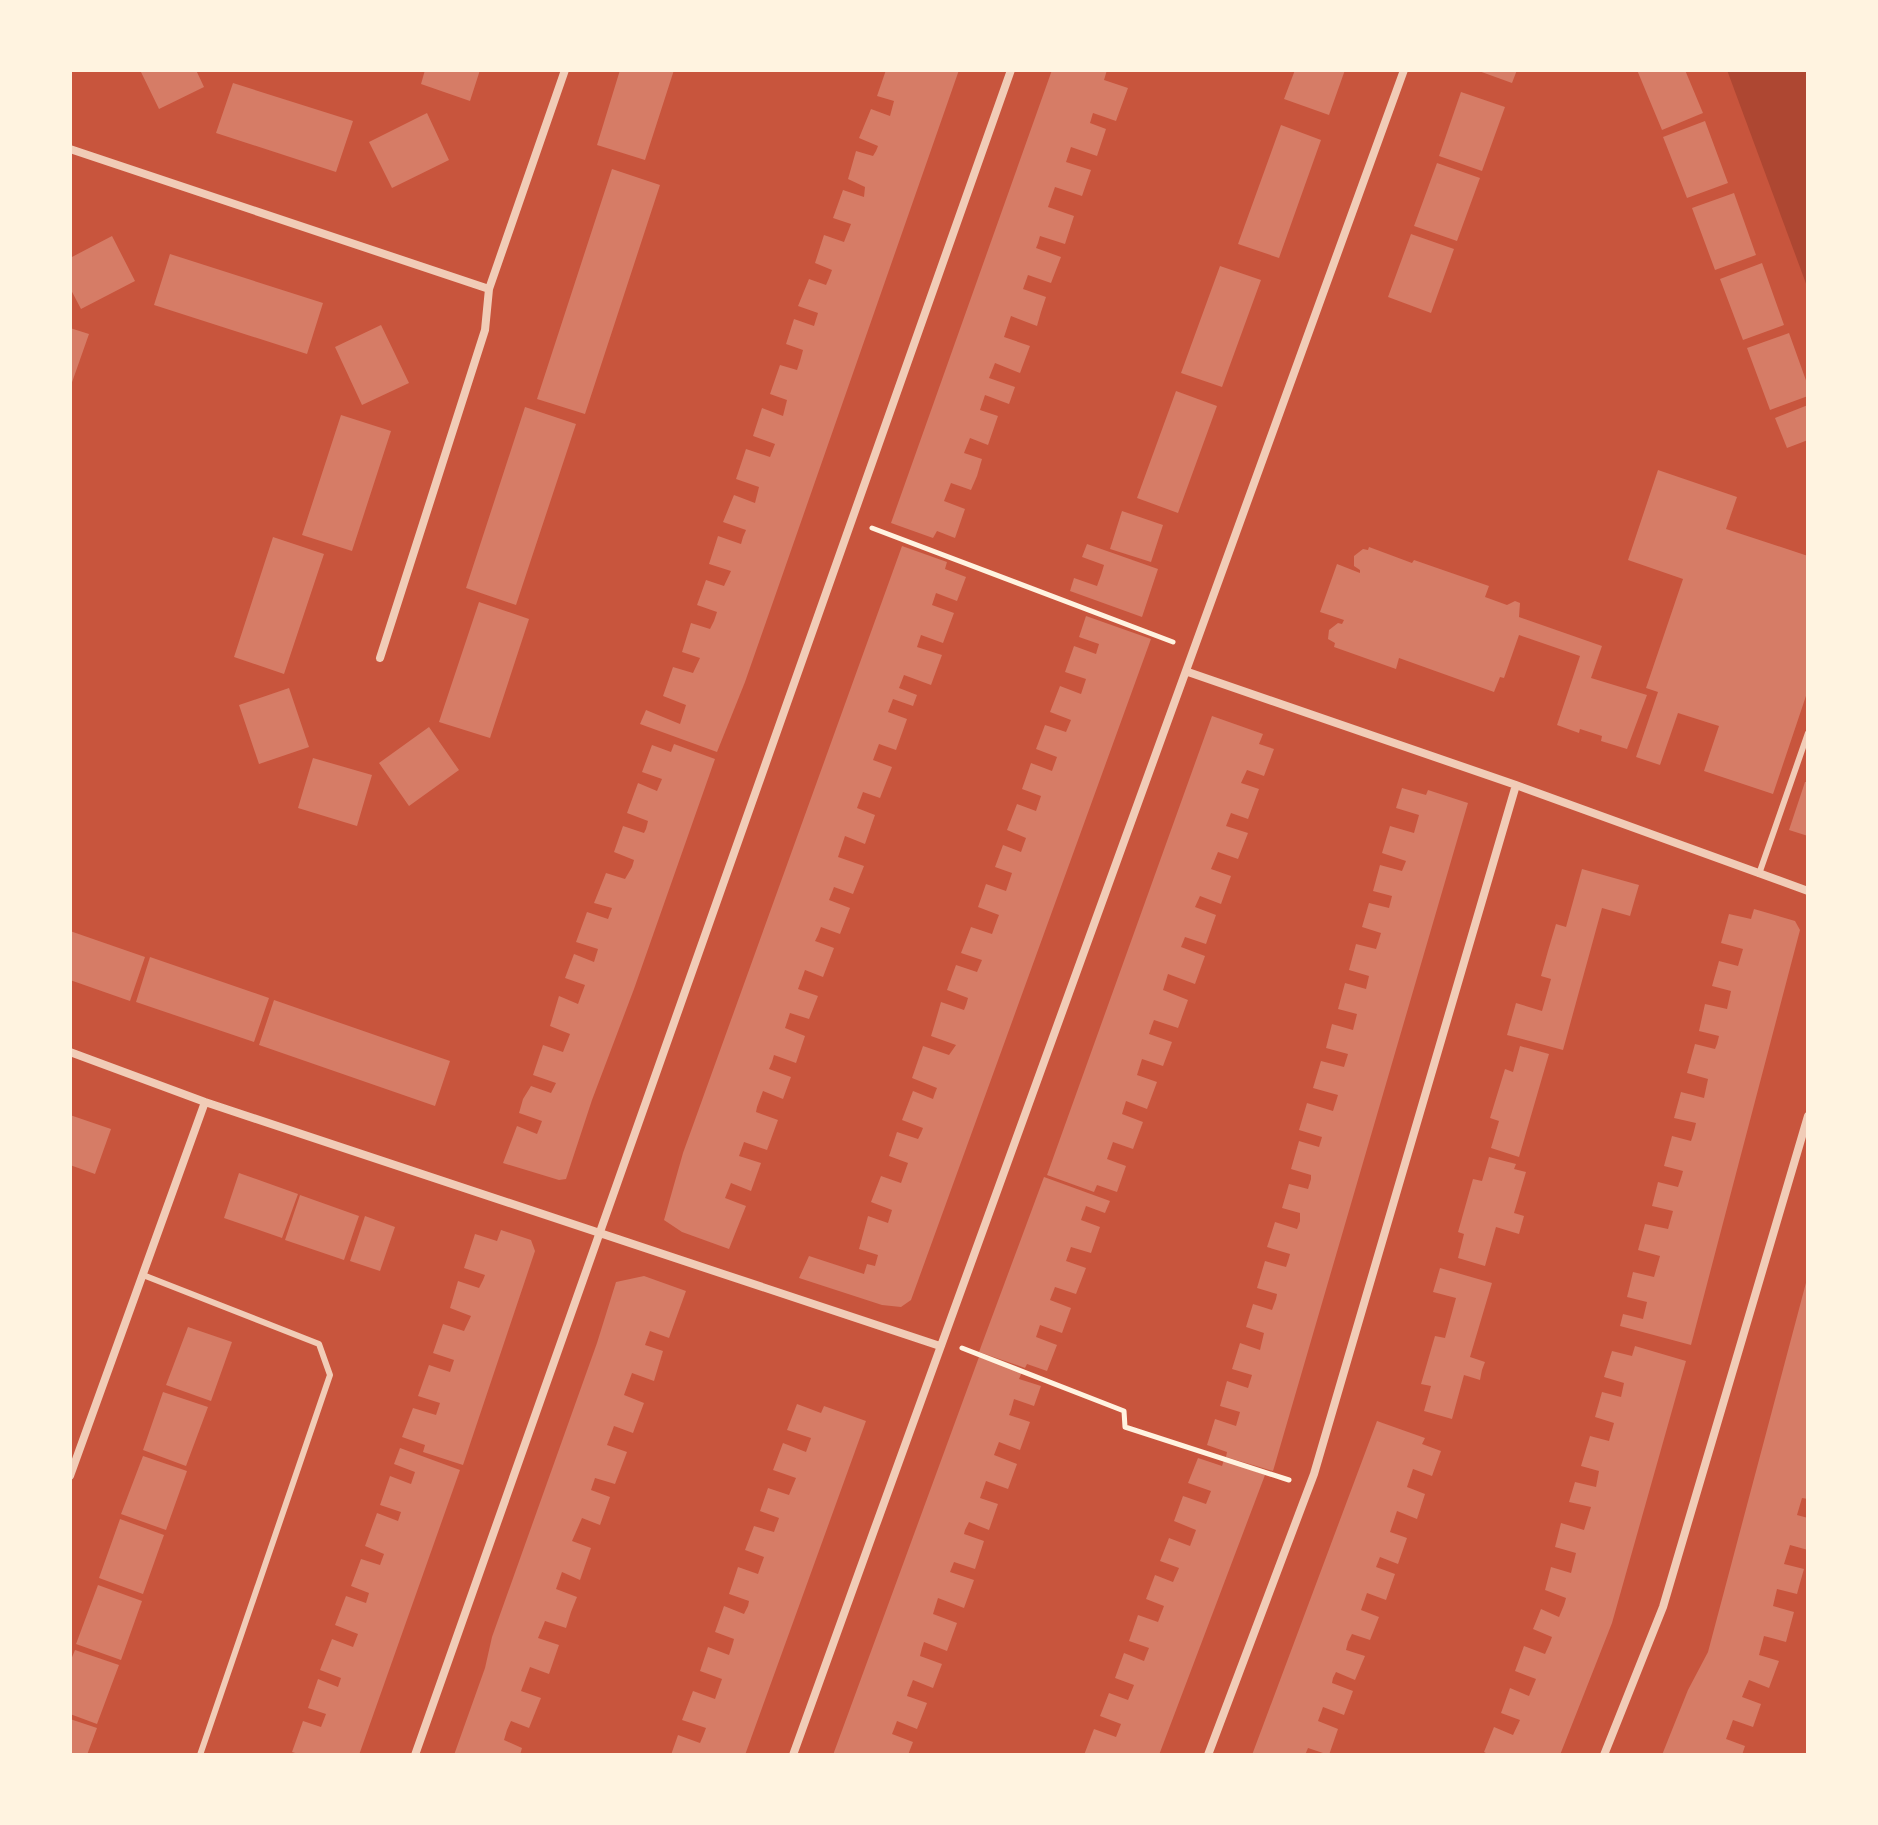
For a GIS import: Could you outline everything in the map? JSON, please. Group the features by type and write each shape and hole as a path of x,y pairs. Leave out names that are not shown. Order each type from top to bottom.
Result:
{"street":[{"path":"380,658 485,330 489,289 565,70"},
{"path":"415,1755 1011,70"},
{"path":"793,1755 1196,651 1404,70"},
{"path":"70,149 489,289"},
{"path":"1188,672 1516,785 1808,891"},
{"path":"1208,1755 1310,1487 1516,785"},
{"path":"70,1052 205,1102 600,1235 941,1344"},
{"path":"70,1476 205,1102"},
{"path":"1604,1755 1663,1607 1808,1116"}],"lane":[{"path":"1759,874 1808,733"},
{"path":"143,1275 319,1344 330,1375 200,1755"}],"path":[{"path":"852,520 1196,651"},
{"path":"941,1344 1124,1411 1125,1427 1310,1487"}],"shaded area":[{"path":"1727,70 1808,70 1808,289"}],"building":[{"path":"140,70 196,70 204,87 159,109"},
{"path":"425,70 480,70 470,101 421,84"},
{"path":"620,70 674,70 645,160 597,145"},
{"path":"886,70 959,70 745,682 717,752 640,724 646,710 680,724 686,705 663,696 673,667 693,673 700,658 682,652 691,623 710,629 714,621 717,612 697,605 706,580 724,586 731,571 709,564 718,536 741,544 746,530 723,522 734,495 755,503 759,487 736,479 746,449 770,457 775,444 753,436 762,408 783,416 787,400 770,394 780,365 797,370 800,361 803,350 786,344 794,319 814,326 818,313 798,306 809,279 826,285 832,270 815,263 824,235 844,242 851,224 833,218 843,190 864,197 865,187 848,179 856,151 873,156 878,146 859,138 871,109 890,116 894,101 877,96"},
{"path":"1052,70 1107,70 1104,80 1128,88 1116,121 1093,113 1090,123 1106,129 1097,156 1071,147 1066,162 1091,170 1082,196 1055,187 1048,207 1074,216 1065,244 1040,236 1036,248 1061,257 1051,283 1028,275 1023,289 1046,297 1037,326 1011,316 1004,337 1030,346 1020,373 995,363 989,378 1015,387 1009,404 985,395 980,410 998,416 988,445 970,438 964,453 982,459 977,476 971,490 951,483 944,501 965,509 955,538 937,531 933,538 891,523"},
{"path":"1295,70 1345,70 1329,115 1284,99"},
{"path":"1476,70 1517,70 1512,83"},
{"path":"1637,70 1685,70 1703,113 1662,130"},
{"path":"233,83 353,121 336,172 216,133"},
{"path":"1461,92 1505,107 1482,171 1439,156"},
{"path":"427,113 449,160 392,188 369,142"},
{"path":"1705,121 1728,183 1687,198 1663,137"},
{"path":"1281,125 1321,140 1279,258 1238,244"},
{"path":"1437,163 1480,178 1457,241 1414,226"},
{"path":"612,169 660,185 585,414 537,399"},
{"path":"1734,193 1756,255 1715,270 1692,208"},
{"path":"1411,234 1454,249 1431,313 1388,297"},
{"path":"112,236 135,281 81,309 70,288 70,258"},
{"path":"170,254 323,303 307,354 154,305"},
{"path":"1762,263 1784,325 1743,340 1720,279"},
{"path":"1220,266 1261,280 1222,387 1181,373"},
{"path":"381,325 409,383 362,405 335,347"},
{"path":"70,328 89,334 70,388"},
{"path":"1789,333 1808,386 1808,396 1770,410 1747,348"},
{"path":"1176,391 1217,406 1178,513 1137,498"},
{"path":"1808,405 1808,440 1787,448 1775,418"},
{"path":"525,407 576,424 516,605 466,588"},
{"path":"341,415 391,431 352,551 302,535"},
{"path":"1658,470 1737,497 1726,529 1808,556 1808,690 1773,794 1704,771 1719,726 1678,713 1660,765 1636,757 1658,692 1646,688 1683,579 1628,560"},
{"path":"1122,511 1163,525 1151,562 1110,549"},
{"path":"273,537 324,554 284,674 234,657"},
{"path":"1087,544 1158,569 1142,617 1070,591 1074,578 1097,586 1101,575 1104,565 1082,557"},
{"path":"902,546 947,562 945,569 966,577 957,601 936,593 932,605 954,613 943,643 921,635 917,647 942,655 931,685 904,675 899,688 917,695 913,706 893,699 888,712 907,719 896,750 879,744 873,760 892,767 880,798 863,792 857,808 875,815 865,844 845,836 838,857 864,866 853,894 834,887 829,900 850,908 840,934 821,927 815,941 834,948 823,977 805,970 798,989 818,996 809,1019 790,1013 785,1028 805,1036 796,1063 774,1055 769,1069 791,1077 783,1099 763,1091 757,1107 756,1112 778,1120 767,1150 744,1142 739,1156 761,1163 751,1191 731,1183 725,1198 746,1206 729,1249 682,1232 664,1220 683,1153"},
{"path":"1369,547 1489,586 1485,597 1507,605 1515,601 1520,603 1519,617 1602,646 1591,678 1647,695 1627,749 1601,741 1602,736 1580,729 1579,733 1557,725 1580,656 1519,635 1504,678 1500,677 1494,692 1399,658 1396,669 1334,647 1335,643 1328,639 1329,630 1344,620 1320,612 1337,564 1360,573 1354,566 1354,556"},
{"path":"479,602 529,619 490,738 439,722"},
{"path":"1086,616 1151,639 911,1300 901,1307 882,1305 799,1278 809,1256 864,1274 867,1264 875,1266 878,1255 859,1249 868,1216 888,1223 892,1210 871,1202 881,1176 901,1183 908,1163 889,1156 897,1132 918,1139 923,1128 902,1120 913,1091 933,1099 937,1088 912,1078 923,1046 949,1055 956,1045 931,1036 941,1002 964,1010 966,1005 968,998 947,990 956,965 977,972 982,960 961,953 971,927 992,934 999,915 978,907 986,884 1006,891 1012,873 995,867 1003,845 1021,852 1026,838 1007,830 1017,804 1036,811 1041,796 1022,789 1031,763 1052,771 1057,757 1036,749 1045,725 1066,732 1071,720 1050,712 1060,686 1081,694 1086,679 1065,672 1074,646 1096,654 1099,644 1079,637"},
{"path":"289,688 309,747 259,764 239,705"},
{"path":"1212,716 1263,734 1259,744 1274,749 1264,776 1247,770 1241,783 1259,789 1248,819 1231,813 1226,826 1248,833 1238,859 1218,852 1211,869 1231,876 1221,904 1200,896 1195,907 1216,915 1206,944 1185,937 1181,947 1205,956 1195,984 1168,974 1163,990 1188,1000 1178,1028 1154,1020 1152,1025 1149,1034 1172,1042 1163,1066 1142,1059 1137,1075 1157,1082 1147,1109 1126,1101 1122,1114 1143,1122 1133,1149 1113,1142 1107,1159 1126,1166 1117,1192 1097,1185 1094,1192 1047,1175"},
{"path":"429,727 459,770 409,806 379,763"},
{"path":"674,744 715,759 566,1179 559,1180 503,1163 517,1126 537,1134 542,1121 519,1113 523,1099 531,1086 551,1093 556,1083 533,1075 543,1045 563,1052 570,1034 550,1026 559,996 578,1004 585,985 565,978 574,954 594,962 598,949 576,942 587,912 608,919 612,908 594,903 606,873 625,879 632,867 634,860 614,852 623,826 644,833 646,829 648,821 627,813 638,783 657,791 662,779 642,772 652,745 671,752"},
{"path":"313,758 372,775 357,826 298,808"},
{"path":"1805,782 1808,782 1808,836 1789,830"},
{"path":"1402,788 1426,795 1428,790 1468,803 1273,1471 1226,1457 1227,1452 1207,1445 1215,1419 1236,1426 1240,1412 1220,1406 1227,1381 1248,1388 1252,1375 1232,1369 1240,1343 1260,1350 1264,1333 1246,1327 1253,1304 1272,1310 1276,1299 1277,1294 1257,1288 1265,1261 1286,1267 1288,1261 1290,1254 1267,1247 1275,1222 1297,1229 1300,1221 1300,1213 1282,1208 1289,1184 1308,1189 1311,1179 1311,1175 1291,1169 1299,1141 1319,1147 1322,1137 1299,1130 1307,1103 1333,1111 1338,1095 1313,1088 1321,1061 1344,1067 1348,1054 1326,1048 1332,1024 1353,1030 1357,1014 1338,1009 1345,983 1366,989 1369,976 1349,970 1356,944 1376,949 1381,933 1362,927 1369,903 1389,908 1392,896 1373,891 1380,865 1402,871 1406,861 1382,853 1390,826 1414,833 1419,815 1396,808"},
{"path":"1582,869 1639,885 1630,916 1602,908 1563,1050 1507,1035 1516,1003 1542,1011 1551,979 1541,976 1548,951 1556,924 1566,927"},
{"path":"1754,909 1795,921 1800,930 1691,1345 1620,1326 1623,1314 1643,1319 1647,1302 1627,1297 1633,1272 1654,1277 1660,1256 1638,1250 1645,1224 1668,1229 1673,1211 1652,1206 1658,1182 1678,1187 1683,1171 1664,1166 1672,1136 1691,1141 1693,1135 1696,1123 1674,1118 1681,1092 1704,1098 1708,1079 1687,1073 1695,1044 1715,1049 1717,1044 1719,1036 1699,1031 1705,1004 1727,1009 1731,991 1712,986 1719,961 1738,966 1743,949 1721,943 1729,914 1751,919"},
{"path":"70,931 145,957 130,1001 70,980"},
{"path":"150,957 269,998 254,1042 136,1002"},
{"path":"274,1000 450,1061 435,1106 259,1045"},
{"path":"1520,1046 1549,1054 1519,1157 1491,1148 1499,1121 1490,1118 1505,1069 1513,1072"},
{"path":"70,1115 111,1129 95,1174 70,1165"},
{"path":"1489,1157 1516,1164 1514,1169 1526,1172 1514,1213 1524,1216 1519,1234 1496,1227 1485,1266 1458,1258 1464,1234 1458,1232 1473,1179 1482,1181"},
{"path":"239,1173 298,1194 282,1238 224,1218"},
{"path":"1044,1177 1110,1201 1105,1213 1086,1206 1081,1220 1100,1227 1091,1253 1071,1247 1066,1261 1086,1268 1076,1294 1055,1287 1050,1300 1071,1308 1062,1333 1040,1325 1036,1337 1057,1345 1047,1371 1027,1364 1025,1368 979,1352"},
{"path":"300,1195 359,1216 344,1260 285,1240"},
{"path":"365,1216 395,1227 380,1271 350,1261"},
{"path":"501,1230 531,1240 535,1251 463,1465 423,1452 425,1445 402,1437 413,1408 436,1415 440,1403 418,1396 429,1365 450,1372 454,1360 433,1353 443,1324 464,1331 471,1316 450,1308 458,1281 479,1288 485,1275 464,1268 475,1234 497,1241"},
{"path":"1440,1268 1492,1283 1470,1357 1485,1362 1480,1380 1464,1375 1452,1419 1424,1411 1431,1386 1421,1384 1435,1336 1445,1338 1456,1298 1433,1292"},
{"path":"644,1276 686,1291 669,1338 650,1331 645,1345 663,1351 654,1381 632,1373 624,1395 644,1403 633,1433 614,1426 607,1445 627,1452 615,1484 595,1478 591,1490 610,1497 600,1525 582,1518 572,1541 591,1548 580,1580 562,1572 556,1589 577,1597 566,1628 545,1621 538,1638 559,1645 549,1674 530,1667 521,1691 541,1698 529,1728 511,1721 507,1730 504,1740 522,1748 520,1755 454,1755 616,1282"},
{"path":"1807,1279 1808,1499 1802,1498 1797,1515 1808,1518 1808,1550 1790,1545 1784,1564 1804,1569 1797,1594 1777,1589 1773,1606 1794,1612 1786,1642 1764,1636 1759,1655 1779,1661 1769,1688 1749,1680 1742,1697 1761,1704 1753,1727 1733,1720 1726,1739 1745,1746 1742,1755 1662,1755 1688,1690 1708,1652"},
{"path":"188,1327 232,1342 211,1401 166,1385"},
{"path":"1635,1346 1686,1361 1612,1623 1560,1755 1490,1755 1484,1752 1494,1727 1513,1735 1520,1720 1501,1713 1510,1688 1529,1696 1536,1679 1515,1671 1524,1646 1545,1654 1552,1637 1533,1629 1541,1609 1559,1617 1564,1605 1566,1598 1545,1590 1551,1567 1571,1573 1576,1553 1555,1547 1561,1523 1584,1530 1591,1507 1569,1502 1575,1482 1596,1487 1599,1471 1581,1466 1590,1436 1609,1441 1614,1423 1595,1417 1602,1392 1621,1397 1624,1383 1604,1377 1612,1351 1632,1356"},
{"path":"979,1357 1022,1372 1019,1379 1041,1386 1034,1406 1014,1399 1009,1415 1030,1422 1020,1450 999,1442 994,1455 1017,1464 1008,1489 986,1481 980,1498 998,1504 989,1530 969,1522 965,1530 964,1534 984,1541 975,1569 954,1562 950,1572 974,1580 964,1608 938,1598 933,1614 957,1623 947,1651 924,1642 920,1656 942,1664 933,1688 913,1680 909,1690 907,1696 927,1703 917,1729 897,1721 892,1734 913,1742 908,1755 833,1755"},
{"path":"163,1392 208,1407 186,1466 143,1450"},
{"path":"797,1404 821,1413 824,1406 866,1421 745,1755 671,1755 678,1735 700,1743 706,1728 682,1720 693,1691 715,1699 722,1679 700,1671 708,1647 729,1655 734,1639 715,1632 724,1606 744,1614 748,1606 749,1601 729,1594 738,1567 758,1574 764,1557 745,1550 754,1526 774,1532 779,1518 760,1511 768,1488 789,1495 796,1478 773,1470 783,1443 806,1452 811,1438 787,1430"},
{"path":"1377,1421 1425,1438 1422,1444 1441,1451 1432,1476 1413,1469 1407,1487 1425,1494 1417,1519 1397,1511 1390,1532 1407,1538 1398,1564 1380,1557 1376,1567 1395,1574 1386,1600 1367,1593 1361,1610 1379,1617 1370,1640 1352,1634 1348,1642 1346,1650 1365,1656 1355,1680 1336,1672 1333,1678 1332,1683 1353,1691 1344,1715 1323,1707 1318,1721 1338,1729 1329,1755 1308,1748 1305,1755 1252,1755"},
{"path":"400,1448 460,1470 359,1755 302,1755 292,1752 303,1721 321,1727 326,1714 308,1708 318,1679 338,1687 341,1678 320,1670 332,1639 353,1647 358,1634 335,1625 346,1596 366,1603 369,1593 351,1586 361,1559 380,1565 384,1554 365,1546 377,1513 398,1521 401,1512 380,1505 390,1476 411,1484 415,1472 394,1464"},
{"path":"143,1456 187,1471 166,1530 121,1514"},
{"path":"1198,1458 1222,1466 1224,1460 1265,1475 1159,1755 1084,1755 1094,1729 1116,1737 1121,1724 1100,1716 1109,1693 1128,1700 1134,1685 1115,1678 1124,1653 1144,1661 1149,1648 1129,1641 1138,1615 1158,1622 1164,1606 1146,1599 1155,1575 1173,1582 1179,1568 1160,1561 1169,1538 1190,1546 1196,1530 1174,1521 1183,1496 1206,1504 1211,1491 1188,1483"},
{"path":"120,1519 164,1535 143,1594 99,1578"},
{"path":"98,1585 142,1601 121,1660 76,1644"},
{"path":"75,1650 119,1665 97,1724 70,1714 70,1662"},
{"path":"70,1719 97,1728 87,1755 70,1755"}]}
